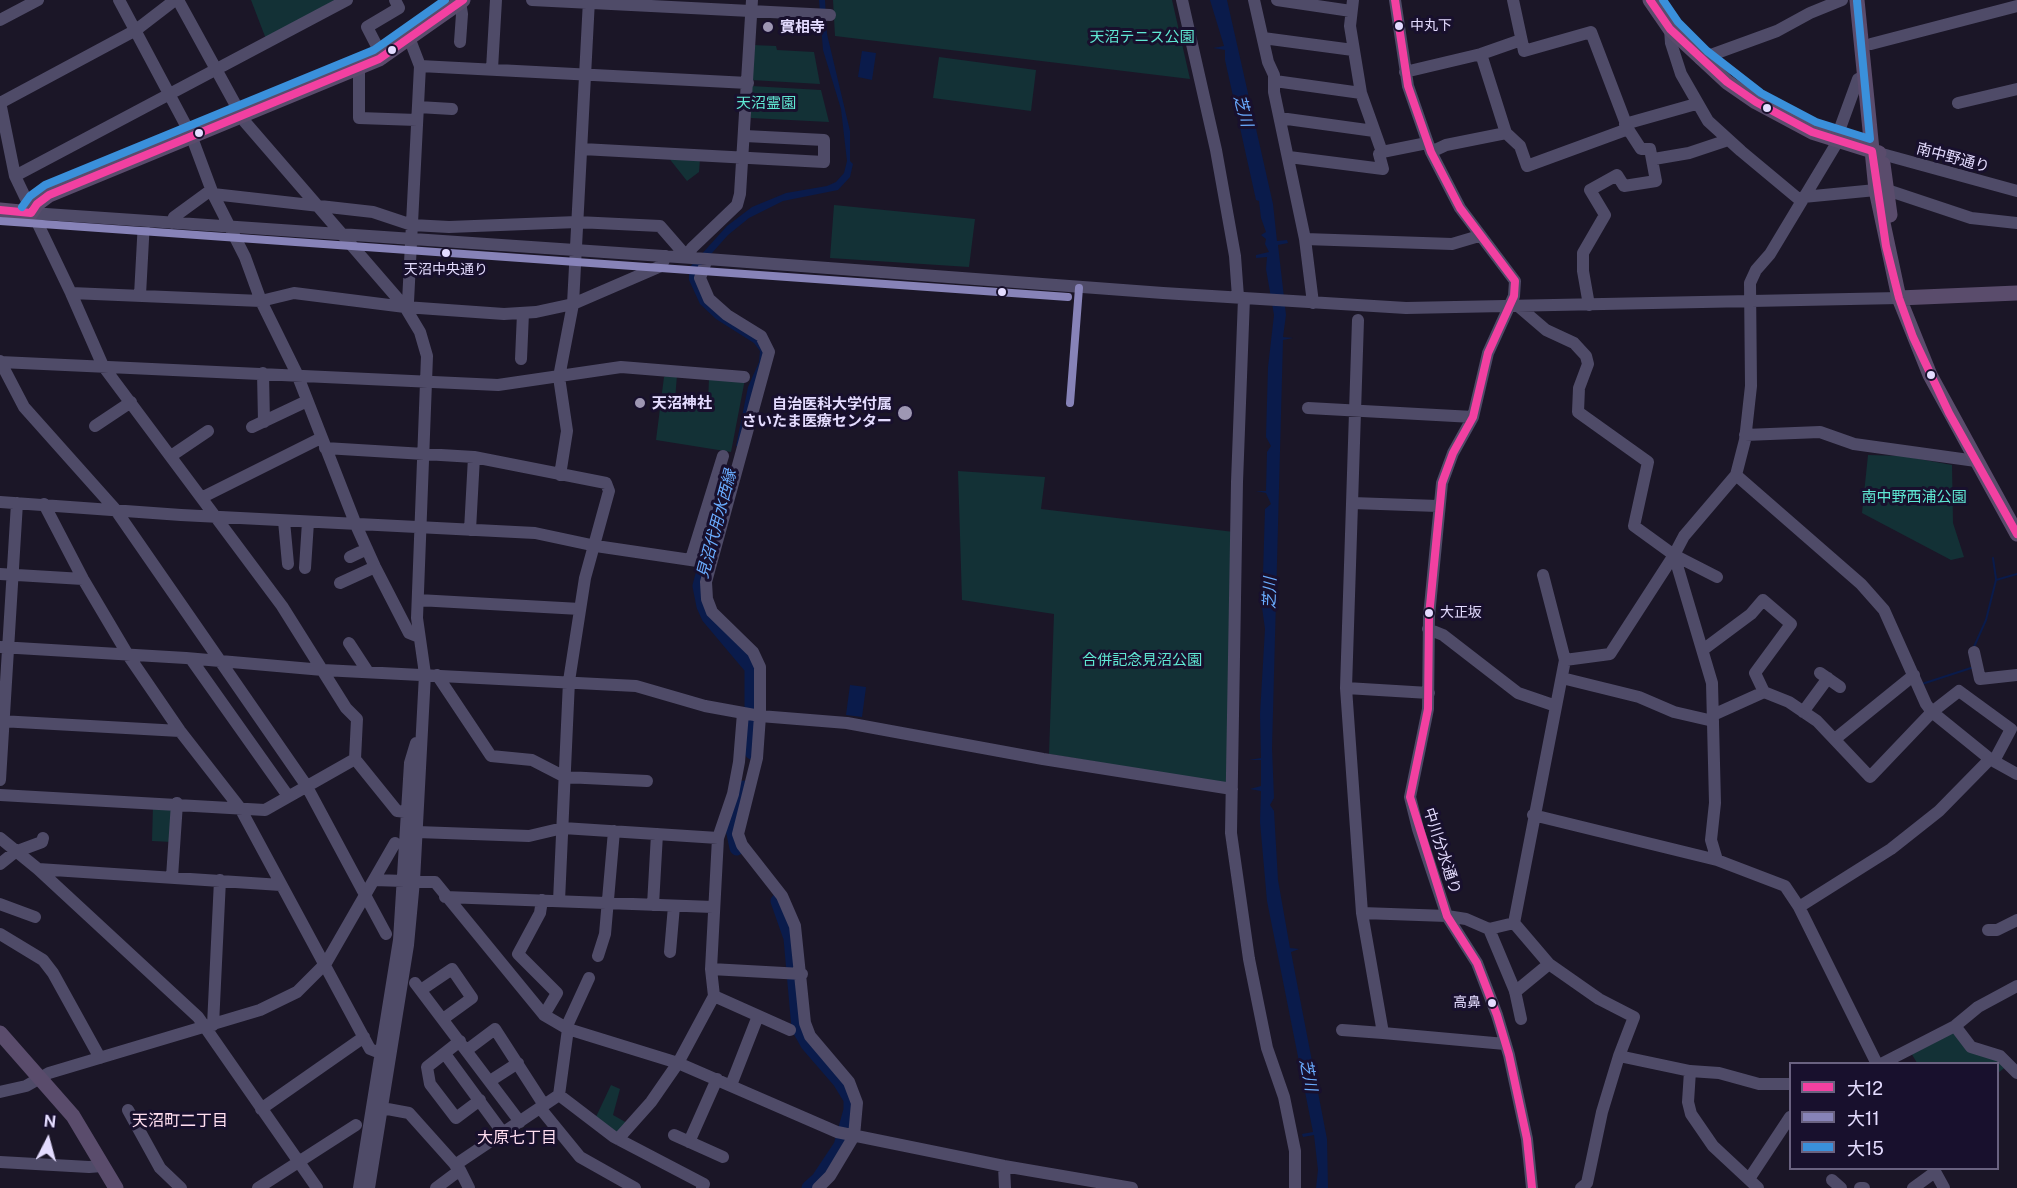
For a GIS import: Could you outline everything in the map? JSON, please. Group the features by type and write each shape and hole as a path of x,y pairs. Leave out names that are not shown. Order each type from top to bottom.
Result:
{"main road":[{"path":"1650,0 1670,28 1700,59 1756,102 1795,123 1838,141 1877,152"},
{"path":"1857,0 1864,76 1877,152"},
{"path":"1867,0 1886,246 1930,375 2017,534"},
{"path":"0,211 31,213 37,204 49,195 382,58 461,1"},
{"path":"1904,298 2017,293"},
{"path":"1904,298 1938,371 2017,517"},
{"path":"0,1033 73,1116 116,1188"}],"street":[{"path":"0,20 38,0"},
{"path":"119,0 191,135 212,192 245,257 261,301 297,374 356,525 375,567 409,633 419,637"},
{"path":"407,812 397,811 355,759 357,719 346,708 282,606 203,497 103,366 15,176 0,103 136,30 177,0 240,115 405,307 424,343 428,381 418,600 419,637 431,674 491,756 532,760 565,777 646,781"},
{"path":"15,176 347,0"},
{"path":"382,58 366,27 399,8 395,0"},
{"path":"492,69 496,0"},
{"path":"532,0 752,5 825,15"},
{"path":"1182,0 1216,150 1244,298 1237,482 1231,833 1249,959 1267,1048 1284,1097 1295,1150 1295,1188"},
{"path":"1254,0 1275,81 1274,92 1305,239 1309,303"},
{"path":"1277,0 1352,5 1353,50 1361,93 1382,152 1379,154 1383,169 1289,157"},
{"path":"1305,239 1452,244 1479,236 1445,182 1429,148 1406,72 1395,0"},
{"path":"1513,0 1524,51 1591,32 1626,127 1636,145 1641,149 1650,149 1654,159 1656,180 1624,186 1617,175 1590,189 1605,215 1582,252 1589,305"},
{"path":"1700,59 1777,31 1810,13 1842,0"},
{"path":"460,42 461,1"},
{"path":"560,475 567,431 559,377 573,304 589,1"},
{"path":"689,258 692,248 736,205 744,156 752,5"},
{"path":"1871,44 2017,6"},
{"path":"1670,28 1671,43 1681,74 1696,104 1728,140 1802,199 1881,190 1971,218 2017,224"},
{"path":"1263,38 1353,50"},
{"path":"405,307 408,302 412,239 420,66 410,40"},
{"path":"1406,72 1482,54 1521,40"},
{"path":"1482,54 1506,133 1520,146 1527,165 1626,127 1696,104"},
{"path":"420,66 748,83"},
{"path":"359,68 359,118 452,110"},
{"path":"1565,660 1610,654 1684,536 1736,475 1751,386 1750,283 1838,141 1839,131 1858,79 1864,76"},
{"path":"1275,81 1361,93"},
{"path":"1958,103 2017,89"},
{"path":"1280,118 1374,131"},
{"path":"1382,152 1429,148 1506,133"},
{"path":"582,149 824,162 824,140 745,136"},
{"path":"1654,159 1689,153 1728,140"},
{"name":"南中野通り","path":"1877,152 2017,191"},
{"path":"172,223 174,218 212,192 373,212 412,225 449,227 578,222 660,226 689,258"},
{"path":"31,213 1406,308 1904,298"},
{"path":"140,295 144,221"},
{"name":"中川分水通り","path":"1479,236 1515,281 1514,306 1488,353 1473,417 1446,469 1438,506 1428,629 1429,693 1425,730 1410,797 1420,838 1447,916 1477,963 1505,1044 1527,1139 1532,1188"},
{"path":"71,293 261,301 294,293 405,307 523,313 557,309 573,304 662,266 666,256"},
{"path":"709,259 700,278 709,299 727,315 761,336 769,352 706,582 706,599 712,612 753,652 760,667 760,716 754,774 738,834 742,845 782,896 795,926 802,974 805,1023 810,1036 854,1092 857,1103 854,1137 830,1176 818,1188"},
{"path":"1514,306 1546,330 1574,343 1586,356 1588,364 1579,388 1578,411 1648,462 1634,526 1674,555 1717,577"},
{"path":"521,359 523,313"},
{"path":"1358,320 1346,688 1362,913 1383,1033"},
{"path":"0,362 498,385 621,367 744,377"},
{"path":"0,362 24,407 115,509 306,785 386,934"},
{"path":"263,373 264,422"},
{"path":"252,428 307,401"},
{"path":"95,426 131,402"},
{"path":"1308,408 1473,417"},
{"path":"171,456 208,431"},
{"path":"1744,435 1820,432 1854,444 1976,461"},
{"path":"203,497 259,467 323,443 474,457 606,483 609,490 596,546 585,578 569,681 559,901"},
{"path":"692,559 723,456"},
{"path":"470,530 474,457"},
{"path":"1736,475 1861,584 1884,610 1926,704 1932,712 1992,760 2017,774"},
{"path":"0,502 217,517 535,533 596,546 711,563"},
{"path":"0,780 6,574 17,503"},
{"path":"1352,503 1438,506"},
{"path":"44,504 82,579 128,655 180,731 240,808 326,963 370,1049 380,1053"},
{"path":"284,520 288,564"},
{"path":"305,568 308,522"},
{"path":"350,557 367,549"},
{"path":"1674,555 1677,573 1704,649 1712,683 1715,803 1711,840 1717,860"},
{"path":"340,583 375,567"},
{"path":"6,574 82,579"},
{"path":"1514,923 1533,815 1565,660 1543,574"},
{"path":"418,600 580,609"},
{"path":"1704,649 1751,614 1763,600 1791,624 1755,673 1764,692 1803,712 1835,739 1870,777 1932,712 1959,692 2011,729 1992,760 1939,811 1889,851 1799,907"},
{"path":"1428,629 1443,635 1518,693 1556,706"},
{"path":"349,643 368,672"},
{"path":"4,648 192,659 323,670 636,686 705,706 760,716 847,723 1043,759 1232,789"},
{"path":"1974,652 1980,679 2017,675"},
{"path":"192,659 288,796"},
{"path":"369,1188 408,945 407,812 410,763 422,721 431,674"},
{"path":"1835,739 1914,675"},
{"path":"1803,712 1824,676 1840,687"},
{"path":"1562,678 1639,697 1674,712 1713,718 1764,692"},
{"path":"1346,688 1429,693"},
{"path":"618,1139 651,1102 678,1063 714,996 711,969 718,838 733,794 740,762 743,713"},
{"path":"2,721 180,731"},
{"path":"359,1188 417,832 422,721"},
{"path":"0,795 177,803 265,810 355,759"},
{"path":"172,877 177,803"},
{"path":"1533,815 1717,860 1785,886 1799,907 1878,1062"},
{"path":"417,832 529,836 562,828 718,838"},
{"path":"598,956 605,934 614,831"},
{"path":"653,905 657,834"},
{"path":"0,838 38,869 209,1026 261,1109 317,1188"},
{"path":"0,864 15,852 42,842 43,838"},
{"path":"0,1092 26,1086 39,1078 209,1026 286,999 309,983 326,963 395,843"},
{"path":"38,869 281,885"},
{"path":"209,1026 220,880"},
{"path":"374,880 435,882 544,1015 567,1028 678,1063 837,1132 854,1137 1132,1188"},
{"path":"445,897 713,907"},
{"path":"542,900 540,913 518,954 557,993 544,1015"},
{"path":"0,904 35,917"},
{"path":"670,952 674,906"},
{"path":"1362,913 1447,916 1466,919 1489,929 1514,923"},
{"path":"1988,930 1997,930 2017,920"},
{"path":"1514,923 1549,964 1599,999 1634,1017 1604,1104 1585,1186"},
{"path":"1489,929 1515,992 1521,1019"},
{"path":"0,934 43,960 53,973 100,1058"},
{"path":"1515,992 1549,964"},
{"path":"443,1020 472,998 452,969 418,987 520,1122"},
{"path":"711,969 802,974"},
{"path":"559,1095 567,1028 589,978"},
{"path":"1883,1062 1955,1026 1978,1007 2017,986"},
{"path":"714,996 790,1030"},
{"path":"731,1085 758,1016"},
{"path":"1955,1026 1963,1040 1971,1047 2000,1056 2017,1073"},
{"path":"480,1100 456,1118 430,1084 427,1066 445,1054 495,1029 518,1063 542,1106 580,1157 635,1188"},
{"path":"1342,1030 1505,1044"},
{"path":"261,1109 364,1038"},
{"path":"445,1054 503,1133"},
{"path":"1619,1056 1690,1071 1719,1073 1759,1084 1789,1084"},
{"path":"490,1081 518,1063"},
{"path":"1690,1071 1688,1102 1691,1114 1713,1146 1758,1188"},
{"path":"689,1142 717,1079"},
{"path":"436,1188 462,1178 503,1133 559,1095"},
{"path":"559,1095 618,1139 704,1184 702,1188"},
{"path":"381,1108 409,1113 462,1178"},
{"path":"128,1110 160,1168 181,1188"},
{"path":"1749,1179 1789,1120"},
{"path":"258,1188 356,1125"},
{"path":"674,1135 723,1157"},
{"path":"0,1162 102,1166"},
{"path":"1004,1166 1005,1188"},
{"path":"1913,1188 1934,1170 1944,1188"}],"green space":[{"path":"251,0 335,0 266,39"},
{"name":"天沼テニス公園","path":"833,0 1172,0 1190,79 835,36"},
{"path":"752,45 776,46 777,50 814,52 820,84 751,80"},
{"path":"939,57 1036,70 1031,111 933,98"},
{"name":"天沼霊園","path":"751,86 821,90 829,122 751,118"},
{"path":"668,157 700,159 699,172 687,181"},
{"path":"834,205 975,219 969,267 830,258"},
{"path":"669,374 677,375 675,400 708,403 709,378 745,379 731,452 656,440 664,377"},
{"name":"南中野西浦公園","path":"1868,455 1903,456 1952,465 1953,523 1964,557 1951,560 1862,513"},
{"name":"合併記念見沼公園","path":"958,471 1045,477 1041,509 1234,532 1228,784 1049,754 1054,614 962,600"},
{"path":"153,805 175,807 172,842 152,841"},
{"path":"1954,1029 2008,1065 1999,1072 1999,1062 1916,1062 1910,1051"},
{"path":"611,1085 620,1089 613,1115 627,1123 616,1135 595,1119"}],"water":[{"path":"819,0 825,0 827,34 850,131 850,161 853,164 850,177 838,190 783,201 749,218 728,235 696,271 696,281 757,338 765,351 742,448 736,446 748,387 759,362 760,351 754,343 716,319 700,304 689,280 689,268 727,226 752,207 786,193 827,186 836,182 844,173 847,161 841,109 823,50"},
{"name":"芝川","path":"1210,0 1227,0 1273,204 1277,241 1287,240 1288,243 1278,245 1286,315 1283,337 1293,338 1283,340 1272,748 1274,798 1270,805 1274,811 1278,880 1290,948 1299,949 1291,952 1327,1139 1328,1188 1316,1188 1318,1170 1314,1135 1303,1137 1302,1134 1313,1132 1267,901 1260,822 1261,791 1250,789 1261,786 1261,760 1249,760 1261,758 1260,714 1265,629 1262,607 1265,509 1271,504 1266,493 1256,491 1266,491 1267,452 1271,446 1266,437 1268,367 1274,315 1266,269 1267,257 1256,258 1256,255 1269,252 1265,244 1266,239 1261,235 1266,232 1259,201 1256,200 1225,60 1225,50 1213,48 1224,46"},
{"path":"862,51 876,53 872,80 858,77"},
{"path":"850,685 866,687 862,717 846,715"}],"waterway":[{"name":"見沼代用水西縁","path":"722,503 700,586 709,617 752,668 752,752"},
{"path":"1993,558 1996,579"},
{"path":"1973,649 1986,620 1996,580 2017,574"},
{"path":"1922,684 1974,667"},
{"name":"見沼代用水西縁","path":"737,848 733,829 744,788"},
{"name":"見沼代用水西縁","path":"778,901 791,938 799,1028 808,1044 840,1081 851,1099 851,1110 841,1146 819,1179 809,1188"}],"transit line":[{"name":"大15","path":"22,207 30,196 45,185 374,50 445,0"},
{"name":"大12","path":"0,210 31,213 37,204 49,195 379,59 463,0"},
{"name":"大12","path":"1395,0 1408,86 1431,152 1460,208 1515,281 1514,296 1488,353 1473,417 1453,453 1442,483 1429,616 1428,709 1410,797 1447,916 1477,963 1497,1015 1509,1055 1527,1139 1532,1188"},
{"name":"大12","path":"1650,0 1670,29 1727,82 1756,102 1812,132 1872,151 1886,246 1899,298 1913,337 1949,413 2017,534"},
{"name":"大15","path":"1663,0 1678,22 1707,51 1761,93 1816,122 1870,139 1857,1"},
{"name":"大11","path":"0,221 1068,297"},
{"name":"大11","path":"1070,403 1079,288"}],"place":[{"name":"中丸下","path":"1399,26"},
{"name":"實相寺","path":"768,27"},
{"name":"天沼中央通り","path":"446,253"},
{"name":"天沼神社","path":"640,403"},
{"name":"自治医科大学付属 さいたま医療センター","path":"905,413"},
{"name":"大正坂","path":"1429,613"},
{"name":"高鼻","path":"1492,1003"}],"district":[{"name":"天沼町二丁目","path":"180,1121"},
{"name":"大原七丁目","path":"517,1138"}]}
